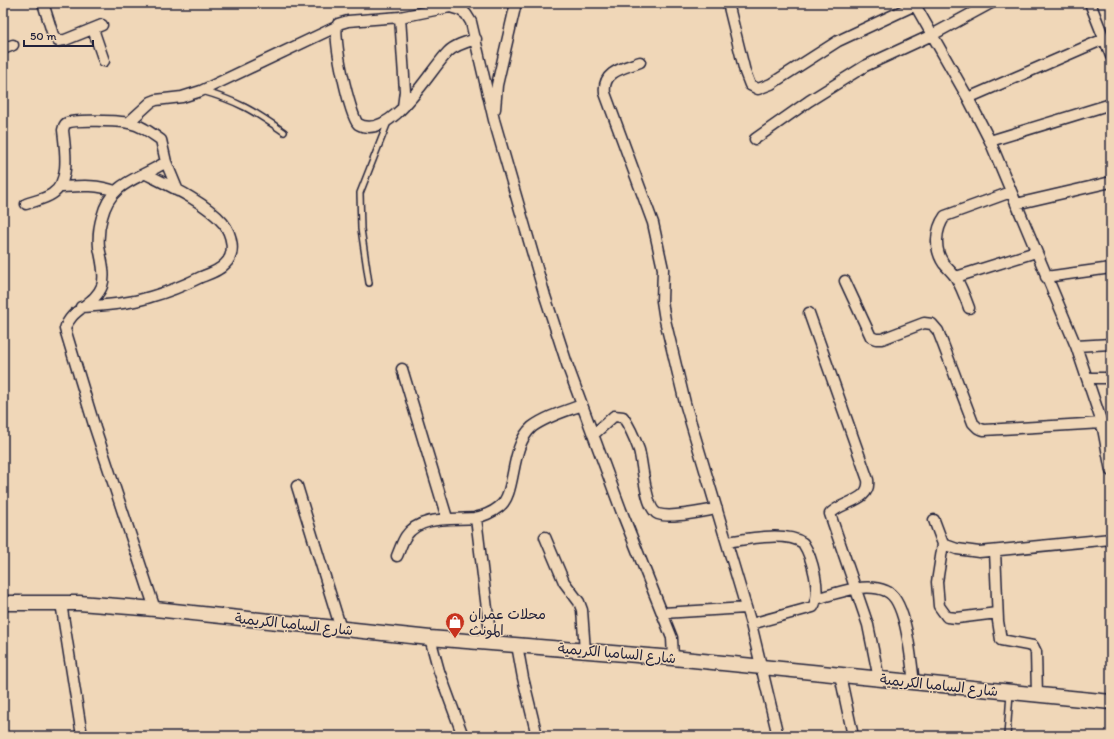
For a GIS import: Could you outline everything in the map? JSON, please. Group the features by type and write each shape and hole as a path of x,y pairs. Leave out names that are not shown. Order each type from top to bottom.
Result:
{"main road":[{"name":"شارع السامبا الكريمية","path":"3,603 60,603 155,609 430,638 761,666 914,683 1111,702"}],"street":[{"path":"44,3 53,35 58,41 65,40 97,27 104,61"},
{"path":"494,120 496,85 516,3"},
{"path":"728,3 745,72 750,85 758,89 771,84 838,41 914,4 968,98 990,141 1010,192 1076,346 1102,423 1111,471"},
{"path":"755,140 809,101 865,66 932,35 991,3"},
{"path":"1090,3 1111,56"},
{"path":"128,123 151,102 182,97 201,91 336,27 341,23 348,21 400,18 450,7 460,10 466,14 471,22 476,39 494,120 545,296 593,435 672,638 673,658"},
{"path":"400,18 405,91 402,108"},
{"path":"336,27 339,59 354,120 362,126 369,127 375,126 389,119 402,108 449,51 460,44 476,39"},
{"path":"968,98 1104,39"},
{"path":"3,49 13,45"},
{"path":"640,62 609,75 604,82 604,93 653,223 662,268 662,301 665,320 685,403 751,624 778,736"},
{"path":"990,141 1111,104"},
{"path":"26,204 52,194 60,187 65,164 64,125 68,122 91,120 128,123 147,130 161,140 166,162 178,191"},
{"path":"155,609 65,329 66,323 70,317 98,293 103,283 98,235 105,206 115,191 166,162"},
{"path":"81,307 130,302 150,297 188,283 226,264 230,258 231,238 228,231 214,214 178,191 146,174"},
{"path":"1016,204 1111,182"},
{"path":"60,187 103,186 115,191"},
{"path":"969,308 956,277 944,263 937,248 938,233 941,221 945,216 1010,192"},
{"path":"956,277 1036,252"},
{"path":"1046,277 1111,268"},
{"path":"845,281 871,336 876,339 882,339 924,323 932,324 938,331 972,423 978,428 984,430 1102,423"},
{"path":"809,314 869,485 866,493 830,514 857,589 868,625 879,679"},
{"path":"1076,346 1111,344"},
{"path":"402,368 447,518"},
{"path":"1087,378 1111,378"},
{"path":"397,556 405,537 411,530 428,522 447,518 476,518 494,510 505,501 518,447 524,436 532,428 543,421 582,405"},
{"path":"593,435 614,416 623,417 630,427 639,450 649,501 652,509 657,514 680,514 717,509"},
{"path":"297,486 341,629"},
{"path":"476,518 491,642"},
{"path":"934,520 943,544 937,582 939,606 947,616 957,618 997,613"},
{"path":"545,537 564,582 579,602 582,610 585,650"},
{"path":"727,542 765,538 798,540 804,543 812,563 816,585 816,598 815,604 811,609 751,624"},
{"path":"943,544 957,549 979,552 1111,539"},
{"path":"995,551 997,613 1001,640 1033,646 1036,652 1037,695"},
{"path":"816,598 857,589 886,591 896,600 907,636 914,683"},
{"path":"60,603 82,736"},
{"path":"663,613 746,608"},
{"path":"430,638 463,736"},
{"path":"517,645 523,678 537,736"},
{"path":"840,675 852,736"}],"lane":[{"path":"464,3 466,14"},
{"path":"201,91 227,98 251,109 284,132"},
{"path":"369,283 361,229 360,193 389,119"},
{"path":"1007,736 1010,692"}],"place":[{"name":"محلات عمران المونث","path":"455,639"}]}
